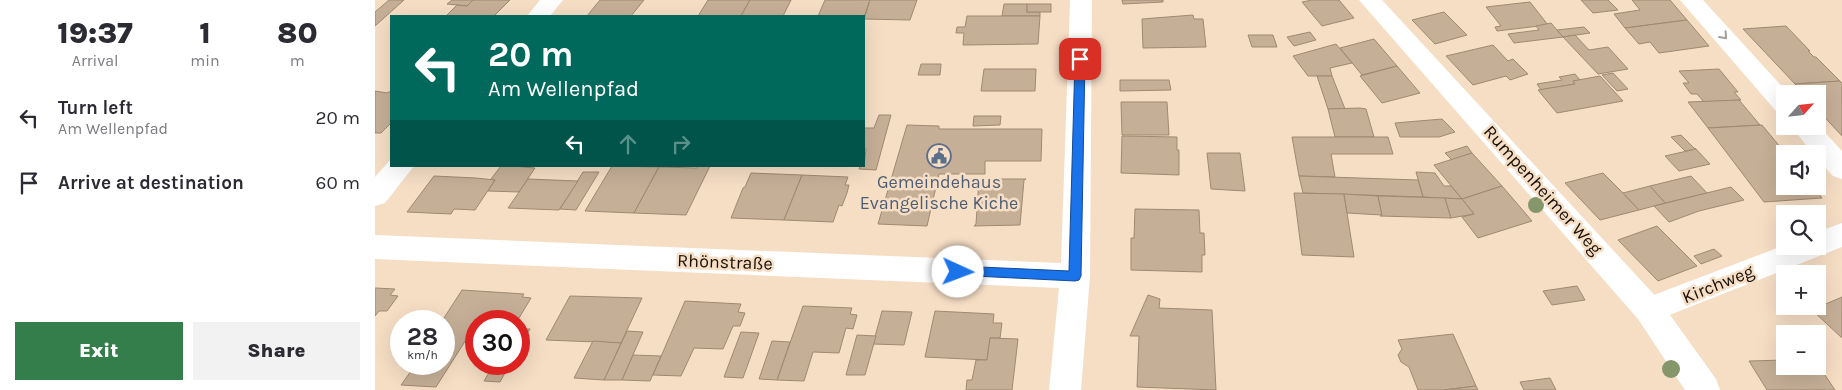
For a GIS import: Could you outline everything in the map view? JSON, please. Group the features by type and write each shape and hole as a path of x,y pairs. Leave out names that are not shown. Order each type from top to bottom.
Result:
{"street":[{"path":"539,15 553,0"},
{"path":"1065,390 1075,276 1081,0"},
{"name":"Rumpenheimer Weg","path":"1370,0 1649,310 1704,390"},
{"path":"1691,0 1776,95"},
{"path":"1812,135 1842,169"},
{"path":"375,195 400,167"},
{"path":"1826,241 1842,235"},
{"name":"Rhönstraße","path":"375,247 1075,276"},
{"name":"Kirchweg","path":"1649,310 1791,255"}],"building":[{"path":"389,0 404,0 375,26 375,12"},
{"path":"452,0 473,0 467,6 447,4"},
{"path":"473,0 510,0 495,15 447,15 457,5 467,6"},
{"path":"600,0 644,0 632,15 588,15"},
{"path":"708,0 750,0 742,15 699,15"},
{"path":"750,0 791,0 784,15 742,15"},
{"path":"825,0 870,0 865,15 818,15"},
{"path":"870,0 917,0 910,20 865,19"},
{"path":"1122,0 1163,0 1163,2 1123,4"},
{"path":"1339,0 1354,18 1322,26 1302,2"},
{"path":"1581,0 1608,0 1618,10 1593,13"},
{"path":"1632,0 1670,0 1687,20 1625,28 1614,14 1640,10"},
{"path":"1530,2 1548,25 1497,31 1495,27 1501,26 1486,7"},
{"path":"1004,4 1027,4 1027,12 1040,12 1040,16 1002,16"},
{"path":"1027,4 1051,4 1051,12 1027,12"},
{"path":"1444,12 1467,35 1435,44 1412,20"},
{"path":"1193,15 1194,19 1203,19 1206,47 1143,48 1142,19"},
{"path":"967,16 1040,16 1038,44 963,45 964,33 956,33 957,27 965,27"},
{"path":"1687,20 1709,46 1659,53 1650,42 1639,44 1625,28"},
{"path":"1551,23 1563,37 1514,43 1508,34 1539,30 1536,26"},
{"path":"1786,26 1810,51 1808,51 1840,81 1795,84 1743,29"},
{"path":"1584,27 1590,33 1563,37 1557,30"},
{"path":"1310,32 1316,40 1294,46 1287,37"},
{"path":"1248,35 1273,35 1277,47 1252,47"},
{"path":"1575,35 1589,50 1608,47 1628,69 1598,74 1563,37"},
{"path":"1374,39 1397,66 1362,75 1340,48"},
{"path":"1336,44 1352,63 1330,68 1332,76 1308,76 1293,56"},
{"path":"1493,45 1508,61 1513,59 1528,74 1510,80 1506,76 1473,85 1446,56"},
{"path":"921,64 941,64 940,75 918,75"},
{"path":"1397,66 1420,93 1382,103 1360,76"},
{"path":"984,69 1036,69 1035,91 981,91"},
{"path":"1719,69 1738,92 1734,92 1741,100 1704,102 1697,94 1691,94 1683,83 1689,83 1679,71"},
{"path":"1613,73 1628,89 1617,91 1602,75"},
{"path":"1575,74 1580,80 1573,81 1575,84 1541,90 1537,84 1562,80 1559,77"},
{"path":"1317,76 1332,76 1345,109 1328,109"},
{"path":"1600,76 1623,101 1557,113 1538,90 1575,84 1573,81"},
{"path":"1120,80 1169,80 1171,90 1120,91"},
{"path":"1840,81 1842,83 1842,136 1826,119 1826,85 1795,84"},
{"path":"375,91 387,93 390,92 390,124 381,133 375,133"},
{"path":"1739,100 1760,125 1708,128 1688,102"},
{"path":"1121,102 1167,102 1169,135 1122,135"},
{"path":"1328,109 1366,109 1374,137 1335,137"},
{"path":"879,115 891,115 876,170 859,169 860,167 865,167 865,128 874,128"},
{"path":"974,116 1001,116 1000,125 973,126"},
{"path":"1442,119 1455,132 1439,137 1400,137 1395,123"},
{"path":"907,125 939,126 939,129 1042,129 1041,161 985,161 985,174 939,174 927,226 878,224"},
{"path":"1762,125 1779,145 1776,145 1776,195 1820,195 1822,198 1764,202 1708,128"},
{"path":"1681,135 1696,149 1685,151 1671,137"},
{"path":"1122,136 1177,137 1179,175 1121,173"},
{"path":"1292,137 1388,137 1393,154 1331,154 1335,177 1299,176"},
{"path":"1467,146 1472,153 1452,160 1445,153"},
{"path":"1696,149 1710,164 1679,171 1665,156"},
{"path":"1207,153 1240,153 1245,191 1211,189"},
{"path":"1472,153 1502,186 1462,199 1434,165"},
{"path":"500,167 535,168 519,192 488,191 495,180 491,179"},
{"path":"611,167 659,167 634,213 585,211"},
{"path":"659,167 710,167 686,215 634,213"},
{"path":"583,172 599,172 576,210 560,209"},
{"path":"1416,172 1435,173 1444,186 1451,186 1462,199 1423,197"},
{"path":"751,173 802,175 784,220 731,218"},
{"path":"1603,173 1639,210 1600,220 1565,183"},
{"path":"802,175 848,177 845,185 849,185 847,193 842,206 839,205 833,222 784,220"},
{"path":"434,176 495,180 475,210 454,209 451,214 407,212"},
{"path":"1299,176 1418,180 1423,197 1303,193"},
{"path":"1691,176 1707,193 1665,203 1650,186"},
{"path":"528,179 578,181 559,210 508,208"},
{"path":"979,179 1026,179 1024,180 1020,225 974,226 976,224"},
{"path":"1502,186 1532,221 1478,238 1462,217 1474,214 1462,199"},
{"path":"1650,186 1665,203 1639,210 1623,193"},
{"path":"1731,187 1744,200 1699,211 1669,222 1654,206"},
{"path":"1294,193 1344,194 1354,257 1302,255"},
{"path":"1344,194 1378,196 1382,215 1347,213"},
{"path":"1378,196 1445,198 1451,218 1380,216 1382,215"},
{"path":"1445,198 1462,199 1474,214 1451,218"},
{"path":"1135,209 1199,210 1200,233 1204,233 1205,255 1202,255 1202,272 1131,270 1131,238 1134,238"},
{"path":"1657,226 1697,266 1658,281 1618,240"},
{"path":"1714,249 1722,256 1701,264 1694,256"},
{"path":"1577,286 1585,300 1552,305 1543,291"},
{"path":"375,288 395,289 390,295 398,296 387,311 379,311 375,316"},
{"path":"462,290 524,294 522,297 531,298 524,310 465,310 465,341 455,357 455,310 449,310"},
{"path":"1148,295 1160,299 1159,308 1212,310 1216,390 1137,387 1139,336 1130,336"},
{"path":"570,296 642,298 621,343 546,340"},
{"path":"1842,297 1842,338 1817,315 1826,315 1826,304"},
{"path":"685,301 741,304 738,312 745,313 740,326 733,326 723,349 694,348 681,376 653,375"},
{"path":"803,306 852,308 850,314 857,315 853,329 846,328 839,353 813,352 804,381 777,380"},
{"path":"882,311 912,312 904,345 873,344"},
{"path":"935,311 994,314 993,323 1002,323 1000,338 990,338 987,360 925,357"},
{"path":"627,331 643,332 622,380 604,380"},
{"path":"741,332 759,333 743,378 724,377"},
{"path":"1453,334 1476,386 1444,390 1418,390 1409,367 1401,362 1398,355 1402,349 1398,340"},
{"path":"857,335 876,336 865,375 846,375"},
{"path":"990,338 1018,339 1012,390 966,390 967,380 972,380 976,360 987,360"},
{"path":"593,341 621,343 604,380 574,378"},
{"path":"772,341 790,342 777,380 759,379"},
{"path":"633,355 661,356 650,381 622,380"},
{"path":"1776,360 1776,375 1825,375 1835,390 1767,390 1749,361"},
{"path":"408,375 444,375 436,387 401,385"},
{"path":"488,375 504,375 500,382 484,381"},
{"path":"1550,378 1556,390 1524,390 1520,382"},
{"path":"1476,386 1478,390 1444,390"}],"place":[{"name":"Gemeindehaus Evangelische Kiche","path":"939,156"}],"route":[{"path":"958,272 1075,276 1080,59"}]}
